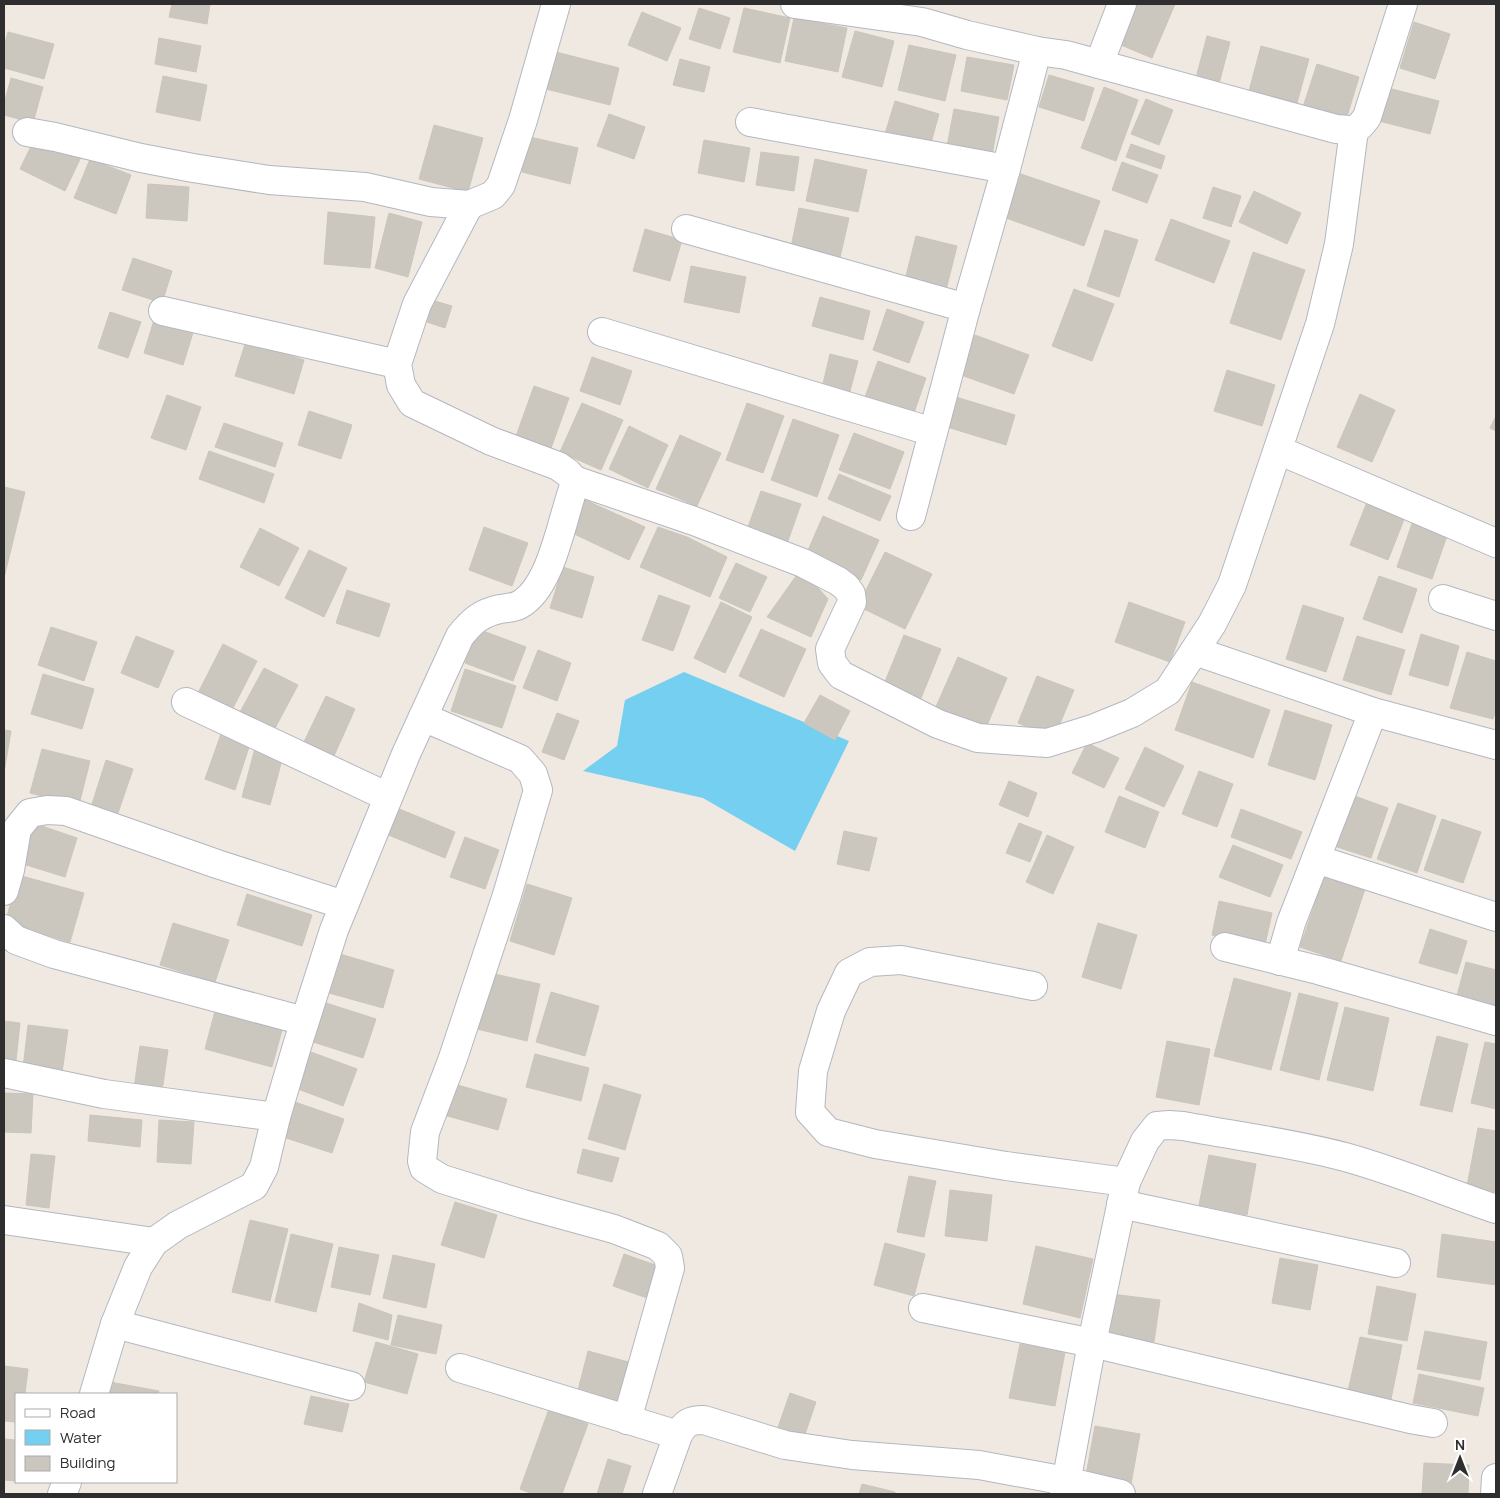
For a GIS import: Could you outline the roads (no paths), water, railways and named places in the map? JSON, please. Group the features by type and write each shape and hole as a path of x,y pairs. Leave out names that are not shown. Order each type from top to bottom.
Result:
{"street":[{"path":"27,132 55,136 141,158 193,168 269,180 365,187 431,202 469,205 493,195 501,185 523,120 556,4"},
{"path":"795,4 922,22 967,35 1037,51 1066,55 1336,129 1354,130 1361,126 1367,117 1403,4"},
{"path":"1099,64 1122,4"},
{"path":"911,516 1037,51"},
{"path":"750,122 1006,169"},
{"path":"469,205 417,304 397,364 401,385 412,402 491,441 558,466 574,480 694,521 803,563 838,581 852,594 852,602 830,649 832,663 841,675 938,724 978,738 1047,743 1095,728 1132,713 1168,691 1212,624 1232,585 1320,324 1339,244 1354,130"},
{"path":"686,229 966,308"},
{"path":"163,311 397,364"},
{"path":"602,332 933,432"},
{"path":"1278,450 1496,543"},
{"path":"94,1393 115,1324 138,1267 154,1242 178,1225 254,1186 264,1167 276,1117 304,1021 334,930 423,717 460,636 470,622 489,611 518,606 534,594 548,569 573,489 574,480"},
{"path":"1443,599 1496,616"},
{"path":"1195,651 1372,712 1496,745"},
{"path":"186,702 388,797"},
{"path":"1280,961 1291,923 1372,712"},
{"path":"423,717 520,759 533,774 538,790 507,895 453,1058 425,1132 422,1161 424,1168 442,1179 614,1229 658,1246 668,1256 670,1268 627,1420"},
{"path":"4,891 18,829 30,813 47,810 66,812 344,906"},
{"path":"1316,859 1496,917"},
{"path":"4,928 16,940 54,954 304,1021"},
{"path":"1225,946 1318,970 1496,1021"},
{"path":"1033,986 901,960 870,962 849,972 831,1012 813,1071 810,1112 828,1132 875,1144 1006,1166 1124,1193 1396,1264"},
{"path":"4,1073 104,1094 276,1117"},
{"path":"1065,1488 1092,1344 1124,1193 1145,1141 1157,1126 1169,1125 1301,1147 1344,1157 1375,1166 1496,1209"},
{"path":"4,1220 154,1242"},
{"path":"923,1308 1092,1344 1433,1423"},
{"path":"115,1324 351,1386"},
{"path":"460,1368 678,1436"},
{"path":"658,1494 678,1436 683,1427 693,1420 704,1420 785,1445 852,1455 979,1465 1065,1488 1122,1494"},
{"path":"1495,1494 1496,1478"}],"water":[{"path":"684,672 849,741 795,851 703,798 583,771 617,746 625,700"}]}
